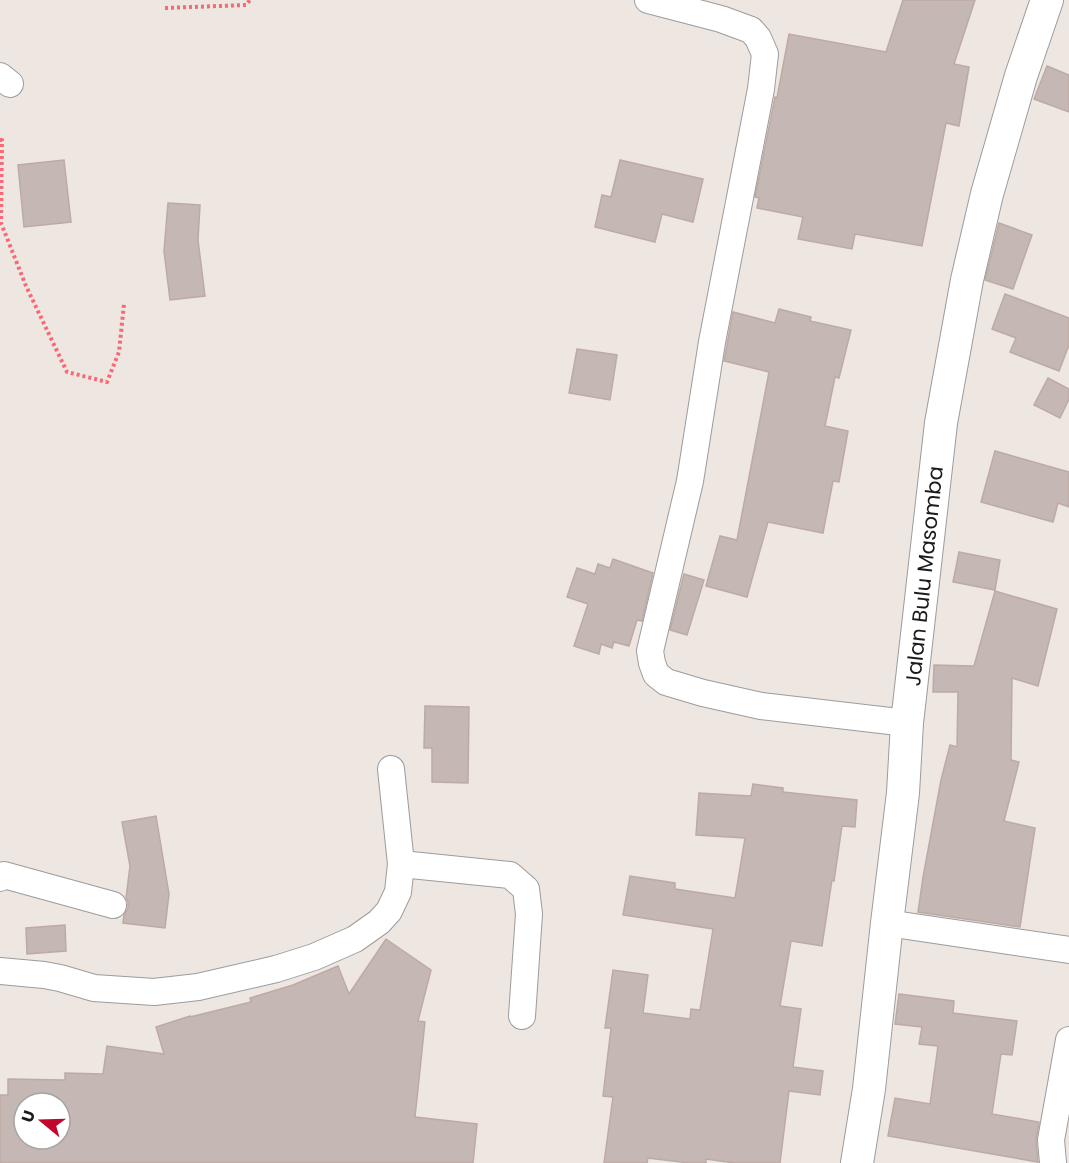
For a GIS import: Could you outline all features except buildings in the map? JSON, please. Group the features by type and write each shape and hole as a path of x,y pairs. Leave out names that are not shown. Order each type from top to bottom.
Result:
{"street":[{"path":"648,0 721,19 751,30 758,38 765,54 761,89 712,342 690,481 672,563 654,629 650,651 652,663 656,674 666,682 703,693 761,706 907,723"},
{"name":"Jalan Bulu Masomba","path":"857,1163 869,1089 903,793 907,723 941,423 987,194 1021,76 1047,0"},
{"path":"0,971 44,975 94,988 154,992 198,987 276,969 314,957 355,939 379,922 389,911 398,892 401,864 391,769"},
{"path":"401,864 510,875 526,889 529,914 522,1016"},
{"path":"0,878 4,875 113,905"},
{"path":"887,923 1069,950"},
{"path":"1053,1163 1052,1140 1063,1110 1069,1040"}],"path":[{"path":"165,8 246,5 250,0"},
{"path":"0,140 2,140 1,223 26,286 67,372 107,382 119,351 124,304"}]}
